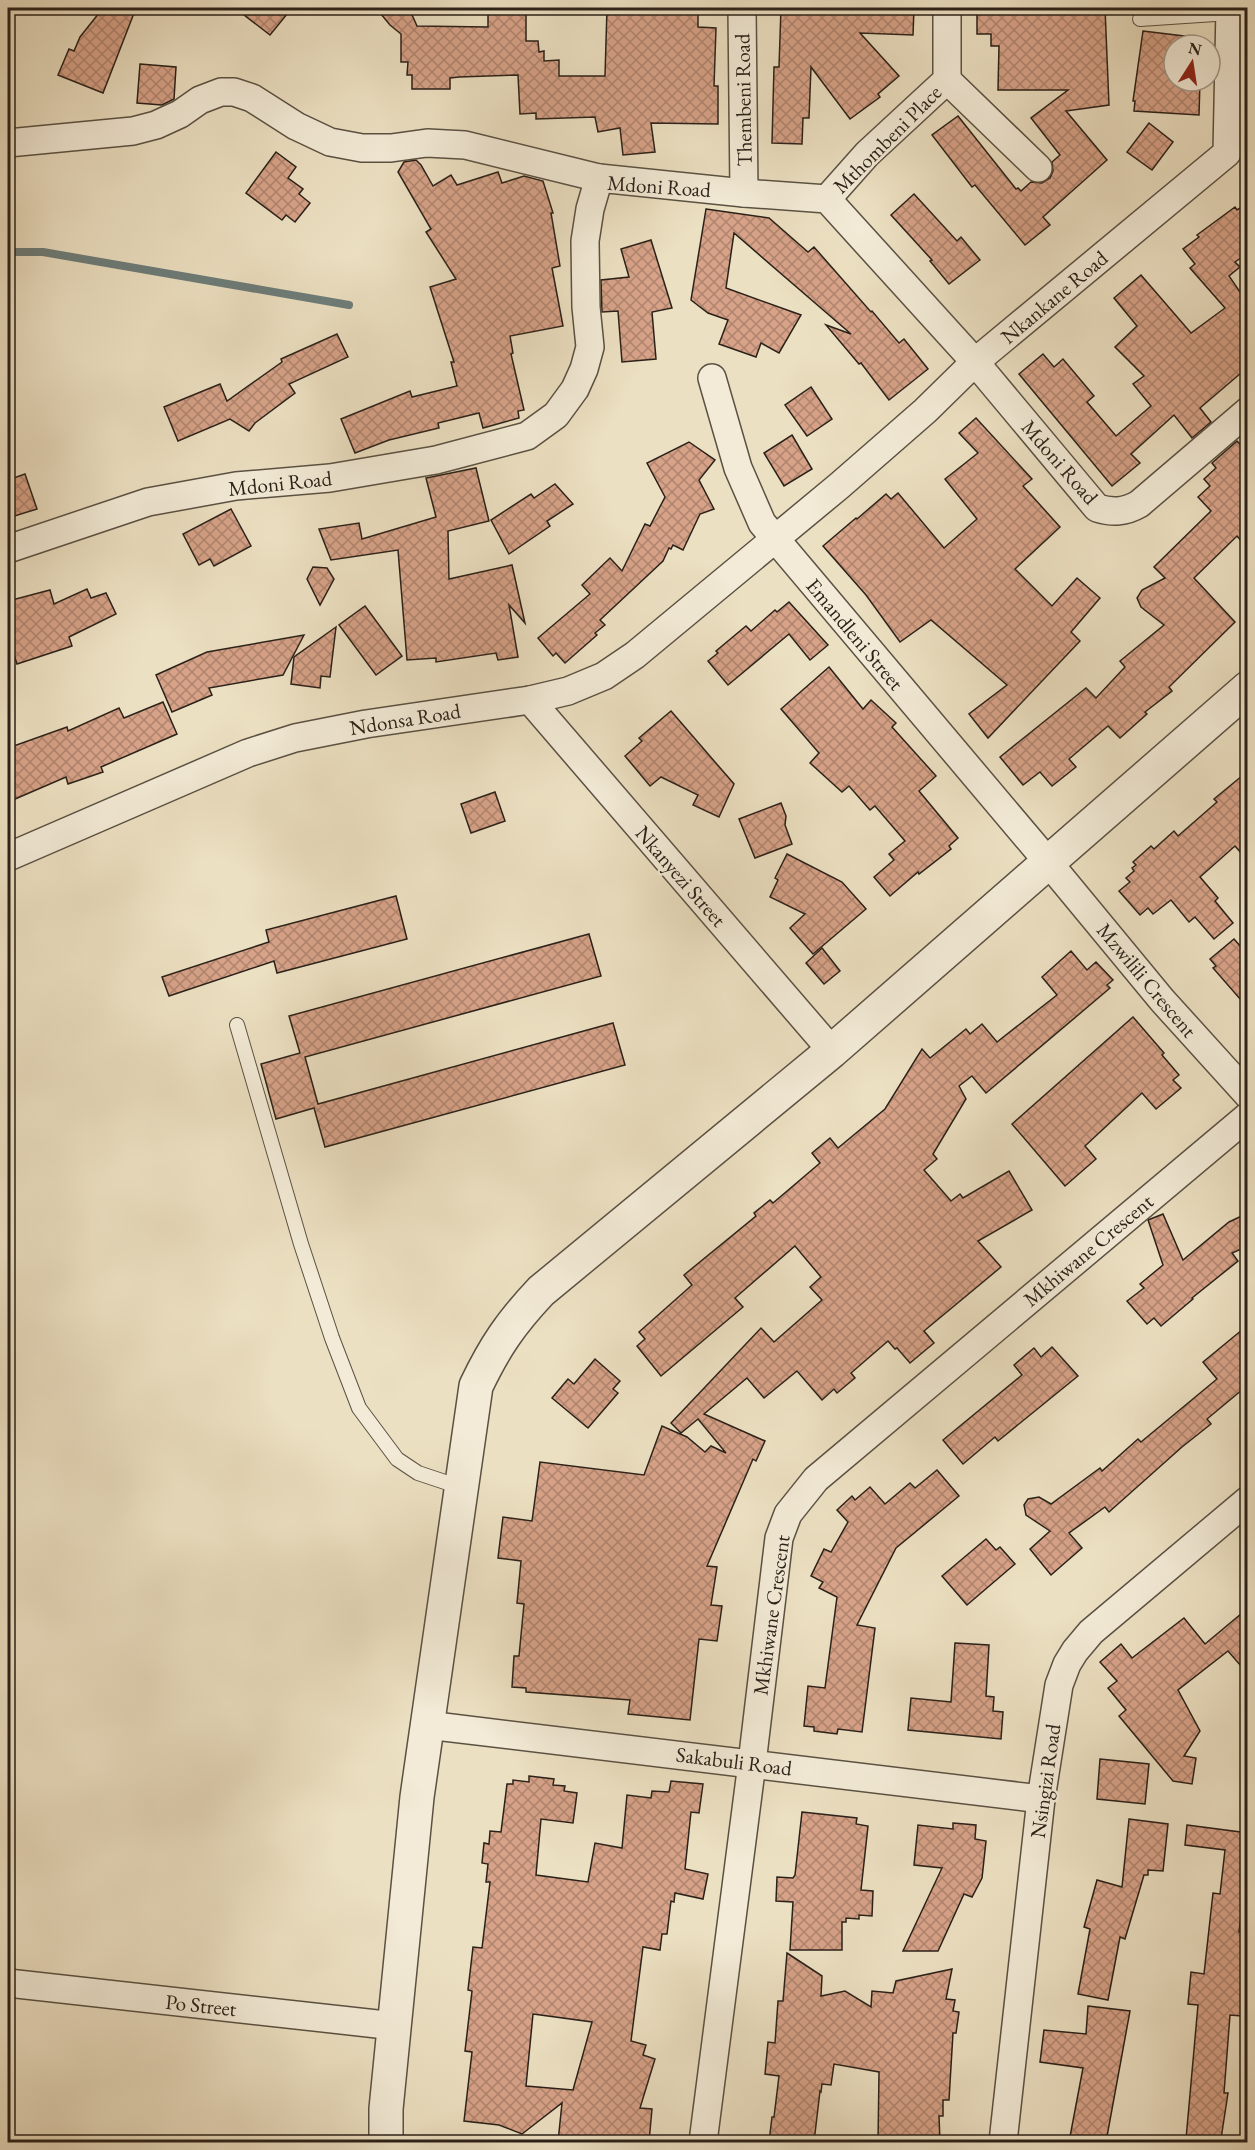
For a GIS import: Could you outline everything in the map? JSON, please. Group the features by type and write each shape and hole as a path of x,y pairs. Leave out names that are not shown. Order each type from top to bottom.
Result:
{"street":[{"name":"Thembeni Road","path":"742,8 744,194"},
{"name":"Mthombeni Place","path":"827,199 867,154 947,80 948,8"},
{"name":"Nkankane Road","path":"774,539 883,448 975,362 1237,153 1230,10"},
{"path":"947,80 1038,168"},
{"path":"8,143 133,131 156,125 180,114 200,100 221,92 234,92 252,98 296,126 330,142 362,148 391,148 436,143 465,145 599,178"},
{"name":"Mdoni Road","path":"8,549 148,502 236,486 330,478 436,460 527,436 556,415 575,389 584,369 590,347 586,307 585,241 590,209 599,178 744,194 827,199 975,362 1097,508 1108,512 1130,509 1139,504 1248,411"},
{"name":"Emandleni Street","path":"712,378 738,468 762,523 1048,862"},
{"name":"Ndonsa Road","path":"8,857 249,753 295,738 366,724 530,700 568,692 604,676 635,654 774,539"},
{"path":"386,2142 386,2109 417,1797 476,1386 492,1352 515,1320 541,1291 832,1051 1248,688"},
{"name":"Nkanyezi Street","path":"530,700 832,1051"},
{"name":"Mzwilili Crescent","path":"1048,862 1162,1000 1248,1095"},
{"name":"Mkhiwane Crescent","path":"703,2142 752,1763 778,1538 788,1514 816,1479 1248,1116"},
{"name":"Nsingizi Road","path":"1003,2142 1041,1799 1059,1685 1075,1651 1091,1632 1248,1500"},
{"name":"Sakabuli Road","path":"427,1725 1041,1799"},
{"name":"Po Street","path":"8,1983 395,2026"}],"lane":[{"path":"1140,19 1230,10"},
{"path":"237,1025 305,1255 332,1338 359,1408 397,1460 418,1473 460,1487"}],"building":[{"path":"103,8 136,8 103,93 58,75 69,49 74,51 80,37"},
{"path":"235,8 292,8 270,35"},
{"path":"376,8 409,8 417,26 488,27 488,8 526,8 526,41 538,41 539,52 544,51 544,61 559,60 559,76 605,76 607,8 698,8 698,27 716,28 714,86 718,86 718,124 651,123 655,152 623,155 620,128 598,132 595,117 536,119 536,113 520,114 518,75 450,78 450,89 412,89 412,75 407,75 408,62 401,62 401,34"},
{"path":"781,8 914,8 913,35 860,33 899,76 878,94 880,97 850,119 811,67 809,118 803,118 802,144 772,143 774,67 779,67"},
{"path":"1048,8 1105,8 1109,105 1066,111 1107,160 1043,217 1050,225 1025,245 975,185 972,187 932,135 958,116 1016,189 1021,191 1031,182 1042,183 1050,178 1053,171 1052,162 1060,155 1031,118 1068,90 998,90 999,46 991,46 991,34 977,34 977,12 1047,12"},
{"path":"1143,31 1162,33 1162,93 1200,93 1199,115 1134,111 1135,101 1133,101"},
{"path":"140,64 176,67 174,99 162,105 137,103"},
{"path":"1149,123 1173,142 1152,170 1127,152"},
{"path":"276,152 296,167 288,178 303,189 299,194 310,203 295,222 286,215 282,220 246,193"},
{"path":"416,160 433,186 451,175 457,185 498,172 502,183 524,176 543,181 553,213 551,213 560,266 552,268 563,326 510,336 513,353 511,354 524,410 518,411 519,418 483,428 479,413 438,423 439,428 389,440 355,453 341,419 410,391 412,397 457,386 451,362 454,362 430,287 456,279 426,232 431,229 398,172 404,162"},
{"path":"914,194 957,241 961,237 980,260 949,284 930,261 932,260 891,215"},
{"path":"1248,203 1248,253 1235,262 1240,267 1229,276 1242,295 1248,291 1248,367 1200,408 1211,422 1192,438 1174,415 1131,454 1140,463 1112,486 1019,374 1043,354 1054,367 1063,359 1094,396 1087,402 1116,436 1151,406 1133,384 1144,376 1115,347 1137,326 1114,298 1141,275 1191,333 1225,308 1190,268 1195,264 1183,249 1199,237 1197,235 1235,207 1237,210"},
{"path":"706,209 769,218 808,252 814,247 899,343 904,339 928,369 889,400 861,363 859,364 826,325 851,334 734,233 726,288 801,315 779,353 761,343 756,357 719,344 728,320 708,313 691,300"},
{"path":"651,240 672,308 652,312 656,359 622,362 618,311 602,312 601,280 629,277 621,249"},
{"path":"337,334 348,357 289,384 295,393 255,423 249,431 230,419 178,441 164,407 220,384 227,401 282,362 281,359"},
{"path":"811,387 832,419 807,436 785,405"},
{"path":"976,418 1032,479 1023,486 1060,527 1015,569 1052,606 1077,578 1100,598 1071,632 1080,641 988,738 969,714 1007,685 931,620 900,642 866,595 823,546 886,494 891,499 898,493 944,548 977,519 945,479 978,453 959,433"},
{"path":"792,435 812,469 784,486 764,453"},
{"path":"1237,441 1248,453 1248,549 1237,536 1194,578 1235,622 1169,687 1172,691 1145,712 1147,714 1120,738 1108,726 1069,759 1076,767 1052,786 1040,772 1023,785 1000,757 1086,688 1096,698 1125,667 1120,661 1164,625 1141,607 1137,598 1142,590 1165,578 1154,567 1211,511 1198,497 1210,486 1204,479 1216,468 1212,463"},
{"path":"689,442 715,460 699,480 714,509 700,514 683,550 673,545 671,549 669,548 663,561 600,620 605,625 595,633 597,635 565,663 556,653 553,656 538,638 590,594 582,585 610,558 622,571 645,524 650,526 665,497 647,463"},
{"path":"476,468 489,521 448,531 449,579 512,565 525,623 509,605 518,657 498,660 496,653 436,662 436,658 407,660 398,550 331,560 319,529 359,523 362,539 436,517 426,478"},
{"path":"25,474 37,509 8,518 8,480"},
{"path":"555,484 573,504 547,521 550,526 509,554 491,520 531,494 534,498"},
{"path":"231,509 251,546 214,566 210,559 199,565 183,534"},
{"path":"313,567 327,568 334,579 320,605 307,579"},
{"path":"87,589 91,598 106,593 116,614 69,637 72,646 17,664 8,636 8,601 50,590 54,604"},
{"path":"789,602 828,645 810,660 789,634 728,685 708,661 718,653 716,651 746,626 751,631 775,610 777,612"},
{"path":"365,606 402,656 376,675 339,625"},
{"path":"336,627 330,677 321,676 320,688 291,684 294,657"},
{"path":"304,635 283,675 209,688 212,695 172,712 156,675 207,652"},
{"path":"829,667 863,709 871,700 896,723 892,727 936,776 919,791 958,838 949,846 951,849 919,874 918,872 890,896 874,877 894,860 889,854 905,841 875,806 870,810 849,786 842,792 810,763 819,753 781,709"},
{"path":"163,702 177,734 101,767 103,772 68,784 66,777 8,802 8,748 67,727 68,731 119,708 124,718"},
{"path":"671,711 734,784 719,817 693,805 698,795 661,777 650,786 625,756 642,741 639,738"},
{"path":"1248,771 1248,861 1235,846 1200,877 1218,898 1215,901 1233,923 1214,939 1195,917 1189,922 1171,900 1153,914 1148,908 1140,915 1119,891 1130,882 1126,878 1134,871 1132,868 1136,865 1133,862 1151,846 1154,849 1174,831 1178,836 1217,802 1214,799"},
{"path":"495,792 505,821 471,833 461,804"},
{"path":"781,803 786,816 785,825 792,844 755,858 739,819"},
{"path":"787,854 842,882 866,909 813,954 790,928 805,914 770,897 778,880 775,878"},
{"path":"396,896 407,939 277,973 274,961 169,996 162,977 269,942 266,930"},
{"path":"589,934 601,976 305,1057 318,1104 613,1023 625,1065 325,1147 314,1108 276,1119 261,1064 300,1053 289,1016"},
{"path":"1234,939 1248,955 1248,1008 1213,968 1216,966 1210,959"},
{"path":"822,948 840,971 824,984 806,963"},
{"path":"1071,951 1087,970 1096,962 1113,980 1107,985 1110,988 986,1093 972,1076 959,1086 966,1099 933,1154 937,1159 924,1170 951,1201 960,1194 963,1198 1009,1171 1032,1210 978,1241 1001,1267 924,1331 934,1343 910,1363 888,1341 851,1373 855,1378 837,1393 834,1389 822,1400 797,1371 764,1398 747,1378 704,1414 765,1441 756,1461 753,1459 707,1566 717,1567 711,1605 722,1606 717,1641 699,1639 690,1720 628,1714 630,1700 526,1692 526,1688 512,1687 514,1656 519,1656 524,1604 517,1603 521,1561 498,1558 503,1517 532,1521 540,1462 644,1475 662,1426 687,1437 705,1452 711,1446 726,1453 698,1419 681,1433 671,1423 761,1328 774,1342 822,1300 810,1287 821,1277 795,1246 735,1298 743,1307 661,1376 637,1346 645,1339 639,1332 692,1285 684,1275 756,1216 754,1213 770,1200 773,1203 820,1163 812,1153 830,1138 838,1148 885,1109 922,1049 930,1058 966,1029 970,1034 982,1024 997,1042 1057,995 1042,977"},
{"path":"1133,1017 1164,1053 1162,1055 1179,1075 1173,1080 1181,1088 1156,1109 1142,1093 1085,1146 1096,1159 1065,1186 1012,1124"},
{"path":"1248,1213 1248,1246 1232,1253 1238,1261 1161,1326 1154,1318 1147,1324 1127,1301 1144,1288 1140,1284 1163,1265 1148,1220 1163,1214 1183,1260 1229,1222"},
{"path":"1248,1325 1248,1385 1207,1419 1211,1424 1109,1512 1105,1507 1069,1533 1082,1548 1051,1575 1030,1549 1050,1531 1026,1515 1024,1505 1028,1499 1039,1497 1051,1504 1100,1468 1102,1471 1138,1439 1141,1442 1217,1379 1203,1362"},
{"path":"1052,1347 1078,1376 998,1441 995,1437 963,1464 943,1440 1022,1375 1014,1365 1034,1348 1041,1357"},
{"path":"595,1359 620,1381 613,1389 618,1393 588,1428 552,1398 568,1379 574,1384"},
{"path":"937,1470 959,1496 896,1548 857,1625 875,1628 862,1732 838,1729 837,1734 814,1731 814,1727 804,1726 808,1686 825,1688 837,1597 819,1588 823,1582 811,1576 824,1549 831,1552 848,1522 837,1510 852,1496 855,1500 870,1487 885,1504 910,1483 915,1488"},
{"path":"986,1539 996,1550 1000,1547 1015,1564 967,1605 942,1576"},
{"path":"1248,1608 1248,1674 1228,1651 1178,1690 1200,1731 1184,1756 1196,1758 1192,1784 1173,1781 1119,1716 1126,1710 1108,1688 1117,1681 1100,1662 1121,1644 1132,1658 1184,1618 1205,1644"},
{"path":"955,1643 989,1645 986,1696 994,1697 993,1711 1003,1712 1001,1739 908,1730 911,1698 951,1702"},
{"path":"1100,1759 1149,1764 1145,1804 1097,1799"},
{"path":"529,1776 554,1779 553,1785 565,1786 564,1791 577,1793 573,1823 541,1819 536,1875 588,1882 595,1843 622,1848 627,1795 651,1798 652,1791 669,1792 671,1781 703,1784 699,1813 691,1812 685,1869 708,1874 703,1899 675,1893 674,1902 671,1901 667,1934 662,1934 660,1950 643,1947 631,2041 646,2045 643,2055 655,2059 640,2108 652,2109 649,2142 558,2142 562,2103 522,2134 499,2125 464,2121 472,2052 465,2051 472,1991 468,1990 473,1947 482,1948 490,1882 486,1882 488,1864 482,1863 484,1843 489,1844 490,1831 501,1832 507,1784 513,1784 513,1780 529,1782","holes":["533,2014 592,2022 573,2090 526,2086"]},
{"path":"802,1812 857,1818 856,1824 868,1826 861,1890 873,1891 872,1916 859,1915 859,1919 846,1918 846,1922 842,1922 842,1950 790,1950 793,1902 776,1901 777,1877 793,1878 795,1875"},
{"path":"1129,1819 1168,1824 1163,1871 1148,1870 1148,1875 1144,1875 1125,1939 1120,1937 1108,2000 1078,1994 1090,1929 1084,1927 1097,1880 1122,1887"},
{"path":"953,1823 976,1825 975,1839 986,1841 982,1878 972,1897 964,1894 938,1951 903,1951 942,1868 914,1865 918,1825 953,1829"},
{"path":"1187,1825 1248,1833 1248,1883 1245,1882 1239,1932 1248,1933 1241,2016 1230,2015 1224,2093 1228,2093 1221,2139 1209,2137 1208,2142 1186,2139 1198,2005 1188,2004 1191,1972 1204,1974 1213,1893 1220,1894 1225,1850 1185,1845"},
{"path":"787,1953 822,1976 821,1996 845,1991 871,2007 872,1991 893,1993 896,1981 952,1969 946,1999 955,2000 953,2011 959,2012 956,2033 953,2033 949,2100 943,2100 943,2116 939,2116 940,2142 878,2142 879,2072 834,2064 831,2085 822,2084 820,2091 814,2142 769,2142 779,2076 765,2074 768,2042 775,2043 778,2001 783,2001"},
{"path":"1088,2006 1130,2011 1106,2142 1069,2142 1083,2068 1040,2062 1044,2030 1086,2034"}],"waterway":[{"path":"8,252 43,252 349,305"}]}
